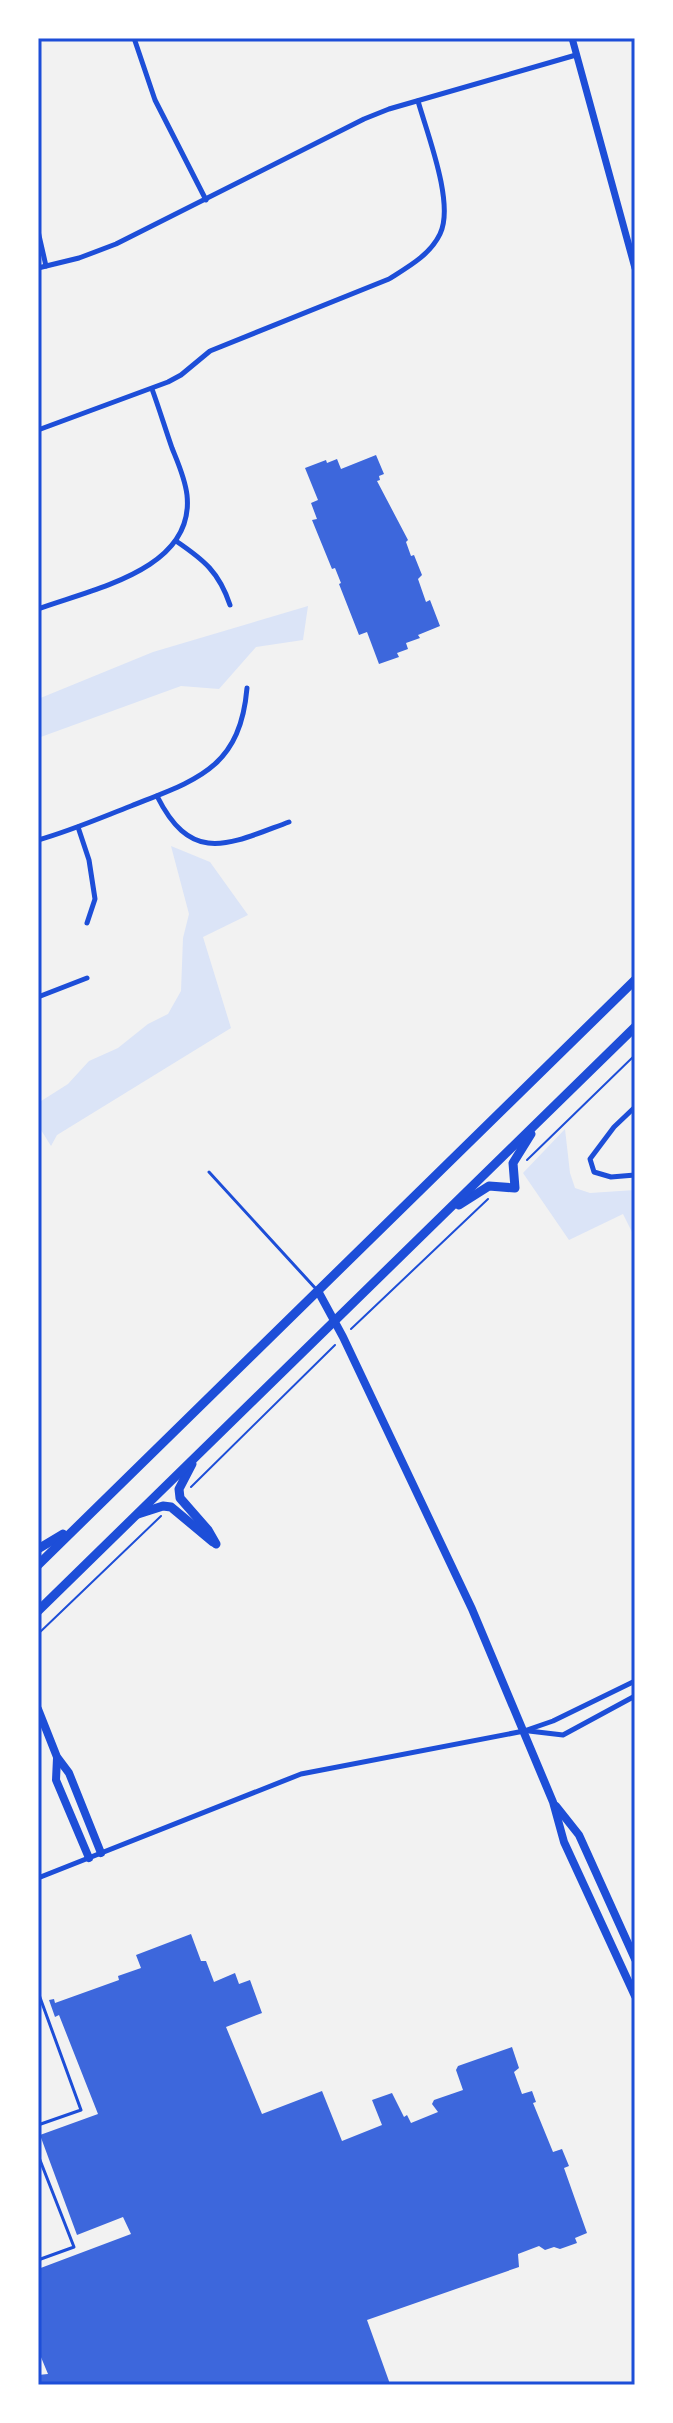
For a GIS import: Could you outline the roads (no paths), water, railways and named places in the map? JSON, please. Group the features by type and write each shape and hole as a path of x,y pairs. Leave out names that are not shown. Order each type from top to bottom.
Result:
{"highway":[{"path":"38,1565 635,980"},
{"path":"38,1611 635,1027"},
{"path":"442,1215 486,1187 515,1188 513,1163 544,1116"},
{"path":"135,1516 163,1506 171,1507 216,1544 179,1495 179,1489 197,1455"},
{"path":"38,1549 85,1519"}],"main road":[{"path":"318,1291 335,1320 472,1609 553,1802 564,1842 635,1996"},
{"path":"38,1709 57,1757 69,1773 101,1853"},
{"path":"57,1757 56,1780 89,1858"},
{"path":"553,1802 579,1835 635,1959"}],"street":[{"path":"134,38 155,100 206,200"},
{"path":"572,38 635,268"},
{"path":"38,268 116,244 364,119 576,55"},
{"path":"38,430 152,389 181,375 210,351 389,279 423,256 440,234 445,218 442,189 418,101"},
{"path":"38,231 46,266"},
{"path":"38,609 139,571 164,555 176,541 187,513 187,495 181,469 152,389"},
{"path":"176,541 211,568 222,582 230,605"},
{"path":"38,840 194,780 222,757 242,725 247,688"},
{"path":"157,796 169,820 181,832 196,840 215,844 235,842 289,822"},
{"path":"78,827 89,860 95,899 87,923"},
{"path":"38,997 87,978"},
{"path":"635,1107 614,1127 590,1159 594,1172 601,1176 635,1175"},
{"path":"38,1878 301,1774 524,1731 553,1721 635,1681"},
{"path":"524,1731 563,1735 635,1696"}],"lane":[{"path":"209,1172 318,1291"},
{"path":"38,1992 81,2110 38,2125"},
{"path":"38,2155 74,2247 38,2260"}]}
